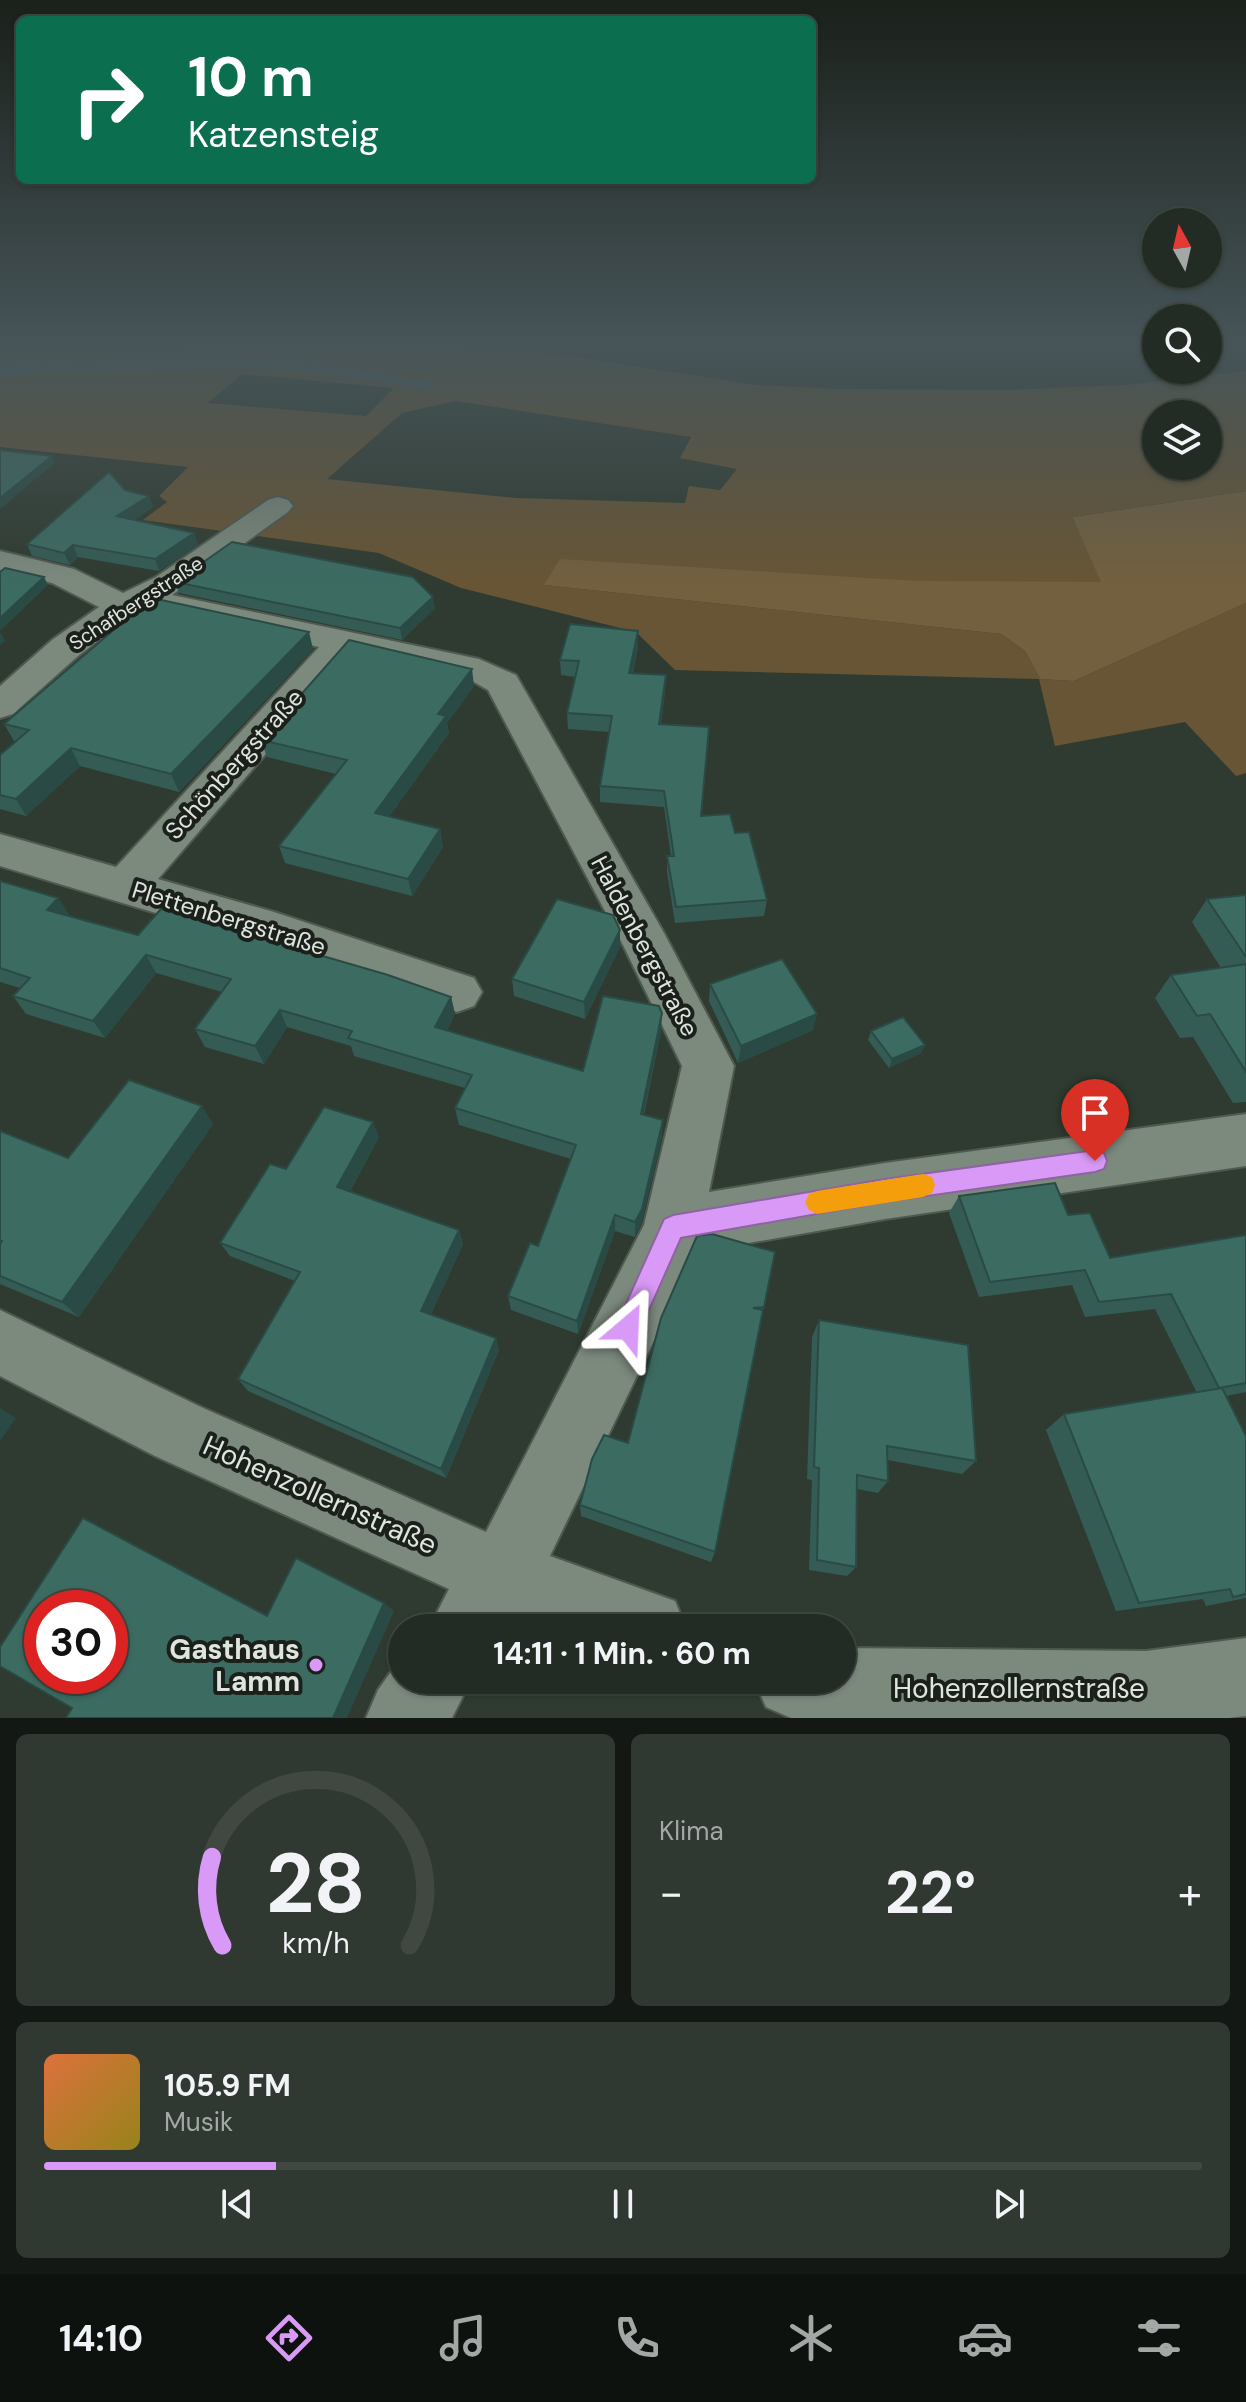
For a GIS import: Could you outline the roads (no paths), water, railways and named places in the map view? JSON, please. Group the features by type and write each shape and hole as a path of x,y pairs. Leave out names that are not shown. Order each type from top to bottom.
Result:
{"street":[{"name":"Schafbergstraße","path":"0,706 65,648 123,606 168,584 278,506"},
{"path":"0,561 63,576 123,606"},
{"name":"Haldenbergstraße","path":"123,606 159,602 479,670 503,683 647,946 708,1066 673,1227 591,1404 485,1602"},
{"name":"Schönbergstraße","path":"125,886 343,642"},
{"name":"Plettenbergstraße","path":"0,850 274,930 457,992"},
{"path":"673,1227 885,1191 1246,1140"},
{"name":"Hohenzollernstraße","path":"0,1342 179,1432 485,1602 560,1614"},
{"name":"Hohenzollernstraße","path":"856,1687 1146,1690 1246,1677"},
{"path":"406,1718 422,1694"}],"place":[{"name":"Gasthaus Lamm","path":"316,1665"}]}
